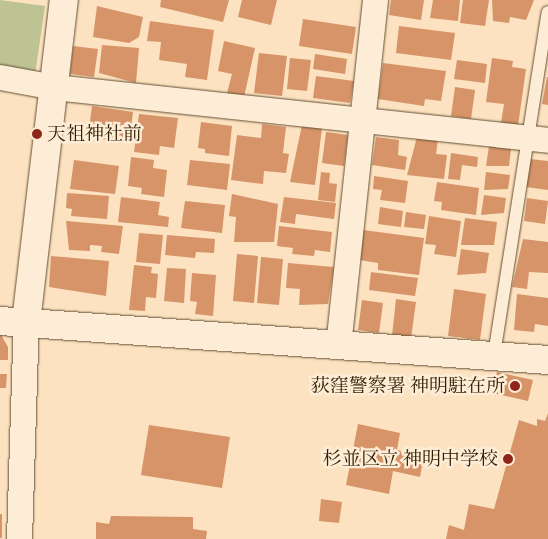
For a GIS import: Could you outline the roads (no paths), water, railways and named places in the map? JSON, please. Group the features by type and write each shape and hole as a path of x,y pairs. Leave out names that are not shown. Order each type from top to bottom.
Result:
{"street":[{"path":"19,539 13,321 54,87 64,0"},
{"path":"338,346 375,0"},
{"path":"0,77 54,87 537,139"},
{"path":"13,321 548,360"}],"lane":[{"path":"494,355 537,139 548,12"}],"place":[{"name":"天祖神社前","path":"37,134"},
{"name":"荻窪警察署 神明駐在所","path":"515,386"},
{"name":"杉並区立 神明中学校","path":"508,459"}]}
